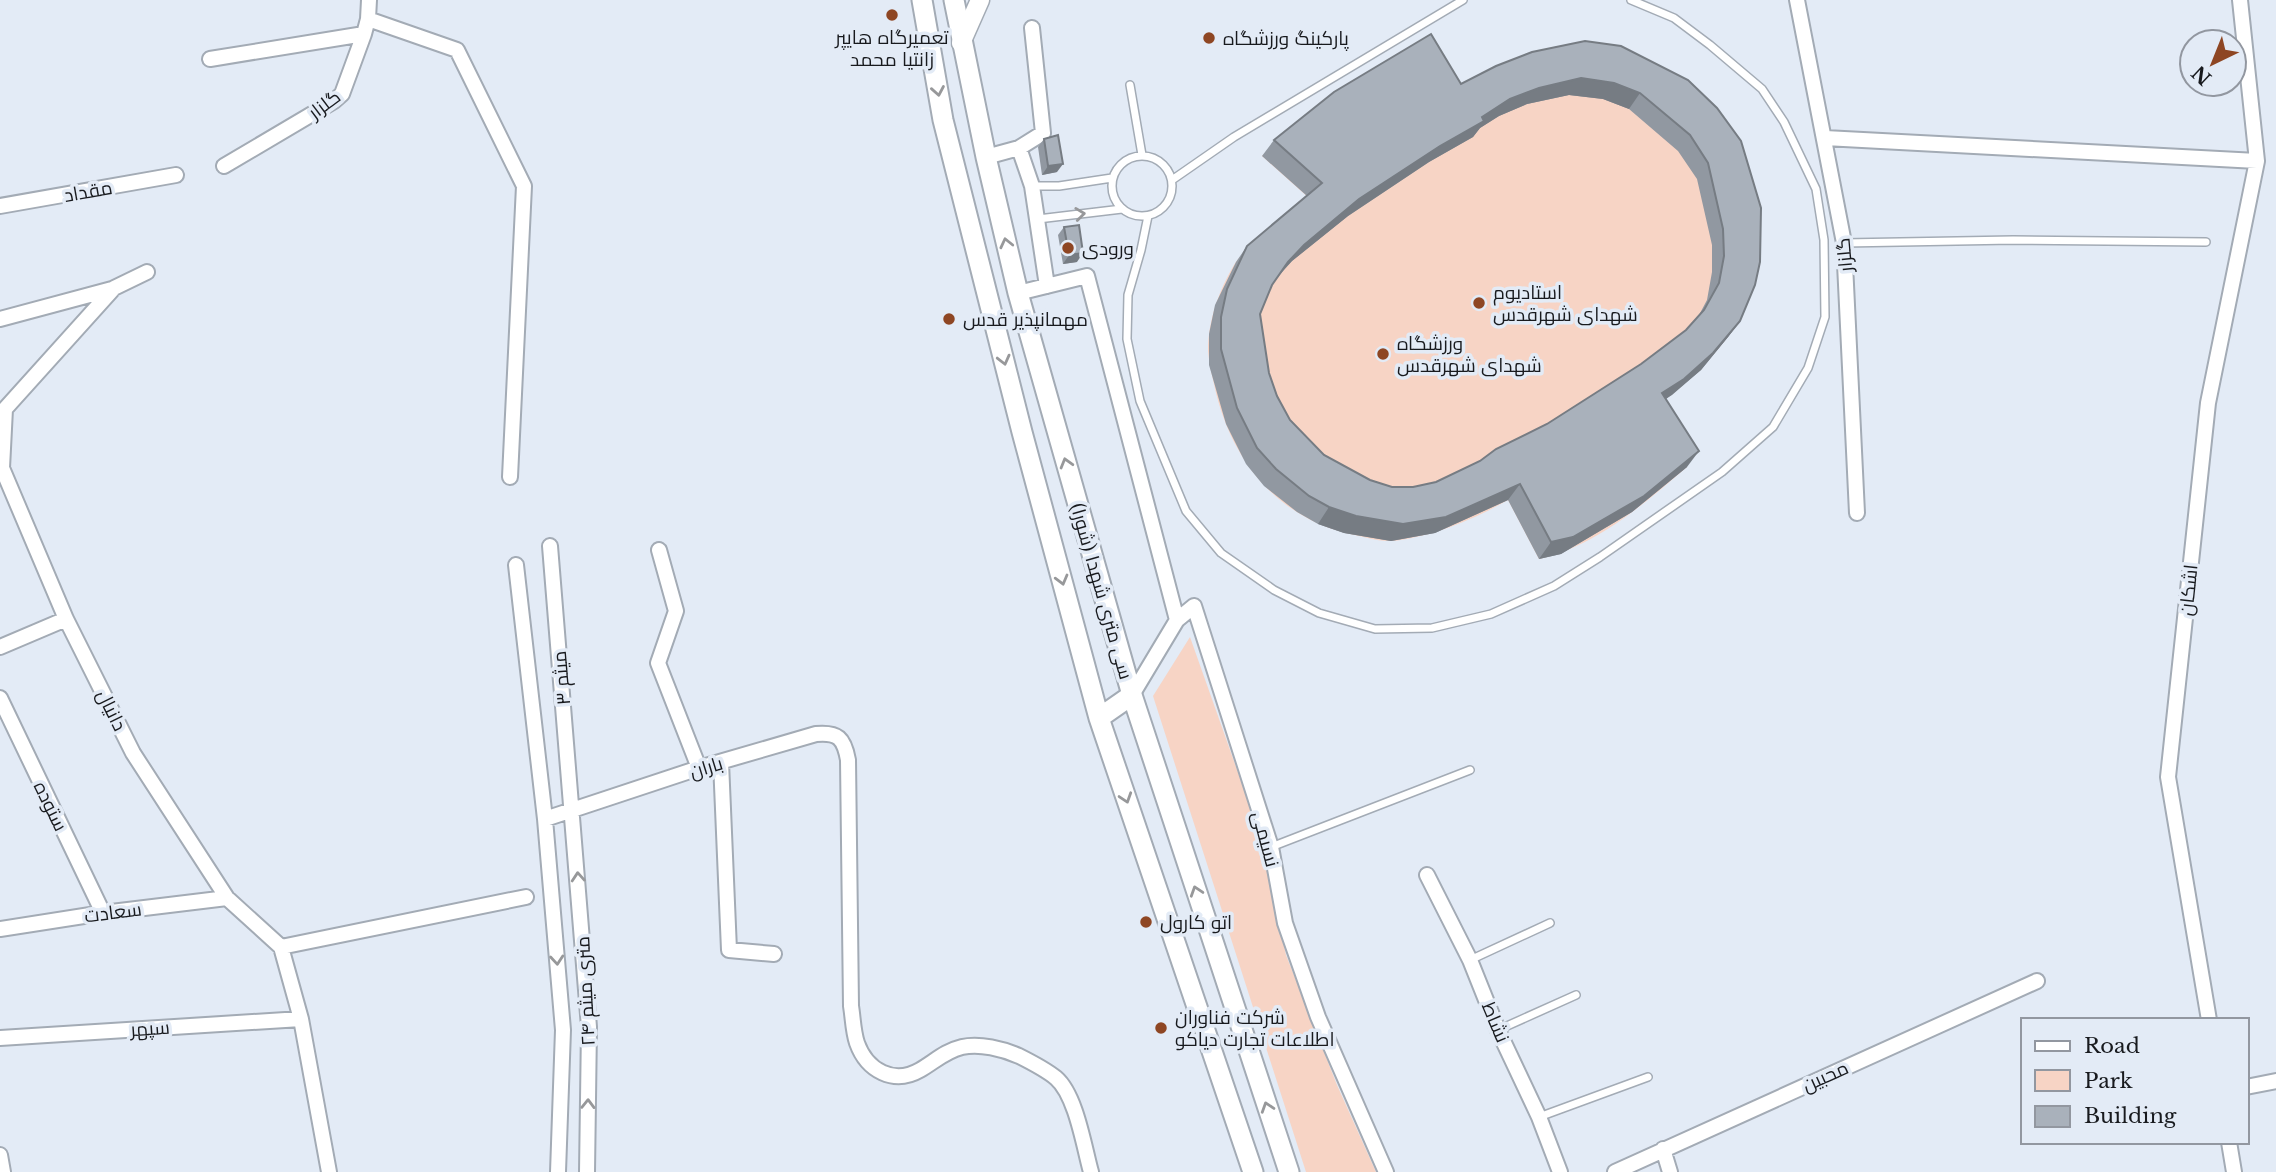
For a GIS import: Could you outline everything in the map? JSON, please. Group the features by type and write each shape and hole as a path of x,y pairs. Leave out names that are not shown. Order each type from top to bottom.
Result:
{"main road":[{"name":"سی متری شهدا (شورا)","path":"922,0 943,120 1022,432 1099,718 1253,1172"},
{"name":"سی متری شهدا (شورا)","path":"954,0 961,43 1018,293 1132,695 1289,1172"},
{"path":"1099,718 1132,695"}],"street":[{"name":"گلزار","path":"224,166 342,94 364,34 369,0"},
{"path":"961,43 980,0"},
{"name":"گلزار","path":"1797,0 1844,243 1857,513"},
{"name":"اشکان","path":"2209,1018 2168,777 2208,403 2258,161 2240,0"},
{"path":"368,19 457,50 524,186 510,477"},
{"path":"986,157 1019,148 1043,132 1032,28"},
{"path":"209,59 364,34"},
{"path":"1825,138 2258,161"},
{"path":"1019,148 1032,187 1047,286"},
{"name":"مقداد","path":"0,205 176,175"},
{"name":"دانیال","path":"147,272 114,288 5,409 2,468 66,619 133,753 227,898 282,947"},
{"path":"1018,293 1087,276 1177,620 1132,695"},
{"path":"0,319 114,288"},
{"name":"میثم ۳","path":"550,546 573,810"},
{"path":"659,551 676,611 659,663 699,768"},
{"name":"میثم ۳","path":"516,565 545,819"},
{"name":"نسیمی","path":"1177,620 1194,606 1270,847 1285,923 1310,993 1386,1172"},
{"path":"0,647 66,619"},
{"name":"ستوده","path":"0,698 103,913"},
{"name":"باران","path":"545,819 699,768 816,734 831,733 840,739 846,748 848,760 851,1006 858,1044 872,1066 886,1076 902,1077 919,1071 947,1052 964,1047 984,1047 1009,1052 1032,1063 1058,1079 1076,1112 1091,1172"},
{"path":"721,762 729,950 774,954"},
{"name":"۲۴ متری میثم","path":"573,810 589,1027 587,1172"},
{"name":"۲۴ متری میثم","path":"545,819 563,1030 558,1172"},
{"name":"نشاط","path":"1427,875 1470,960 1498,1030 1539,1116 1560,1172"},
{"path":"329,1172 300,1019 282,947 526,897"},
{"name":"سعادت","path":"0,929 227,898"},
{"name":"محبین","path":"1615,1172 2037,982"},
{"name":"سپهر","path":"0,1038 300,1019"},
{"path":"563,1030 589,1027"},
{"path":"2248,1087 2276,1081"},
{"path":"2229,1144 2234,1172"},
{"path":"1663,1149 1670,1172"},
{"path":"0,1155 3,1172"}],"lane":[{"path":"1172,180 1234,137 1463,0"},
{"path":"1148,216 1128,295 1127,339 1140,401 1186,511 1221,553 1274,590 1319,613 1375,629 1432,628 1491,614 1554,586 1722,472 1773,427 1808,368 1825,317 1824,240 1816,189 1784,122 1762,89 1710,45 1674,18 1631,0"},
{"path":"1130,85 1142,155"},
{"path":"1038,219 1122,209 1139,216 1157,212 1170,198 1172,180 1161,162 1142,155 1123,161 1116,169 1112,178 1113,195 1122,209"},
{"path":"1032,187 1112,178"},
{"path":"1844,243 2013,240 2207,242"},
{"path":"1270,847 1471,770"},
{"path":"1470,960 1550,923"},
{"path":"1498,1030 1576,995"},
{"path":"1539,1116 1648,1077"}],"green space":[{"name":"استادیوم شهدای شهرقدس","path":"1520,69 1705,125 1728,337 1692,376 1651,409 1687,467 1636,509 1600,534 1560,553 1539,559 1508,500 1452,526 1422,536 1393,541 1381,541 1321,525 1279,499 1261,482 1246,462 1224,418 1209,362 1212,317 1219,295 1234,265 1258,239 1310,199 1262,156 1296,129 1450,101"},
{"path":"1190,637 1258,829 1286,955 1337,1085 1376,1172 1306,1172 1153,696"}],"building":[{"path":"1431,34 1461,84 1532,52 1585,41 1621,46 1688,80 1717,108 1741,141 1761,208 1760,262 1755,285 1740,321 1713,353 1684,379 1662,393 1699,451 1644,496 1573,537 1551,542 1520,484 1446,517 1403,524 1356,516 1329,507 1309,496 1276,469 1257,448 1237,408 1221,349 1221,317 1227,289 1247,246 1322,183 1274,140 1334,92","holes":["1581,78 1614,83 1640,93 1690,135 1708,163 1723,229 1724,256 1719,283 1704,310 1686,330 1641,364 1547,424 1436,482 1413,487 1392,487 1370,480 1324,455 1290,420 1269,373 1260,314 1272,285 1288,262 1359,199 1484,121 1482,117 1510,99 1539,88"]},
{"path":"1058,135 1063,164 1048,166 1044,139"},
{"path":"1079,225 1083,253 1069,255 1064,227"}],"place":[{"name":"تعمیرگاه هایپر زانتیا محمد","path":"892,15"},
{"name":"پارکینگ ورزشگاه","path":"1209,38"},
{"name":"ورودی","path":"1068,248"},
{"name":"استادیوم شهدای شهرقدس","path":"1479,303"},
{"name":"مهمانپذیر قدس","path":"949,319"},
{"name":"ورزشگاه شهدای شهرقدس","path":"1383,354"},
{"name":"اتو کارول","path":"1146,922"},
{"name":"شرکت فناوران اطلاعات تجارت دیاکو","path":"1161,1028"}]}
